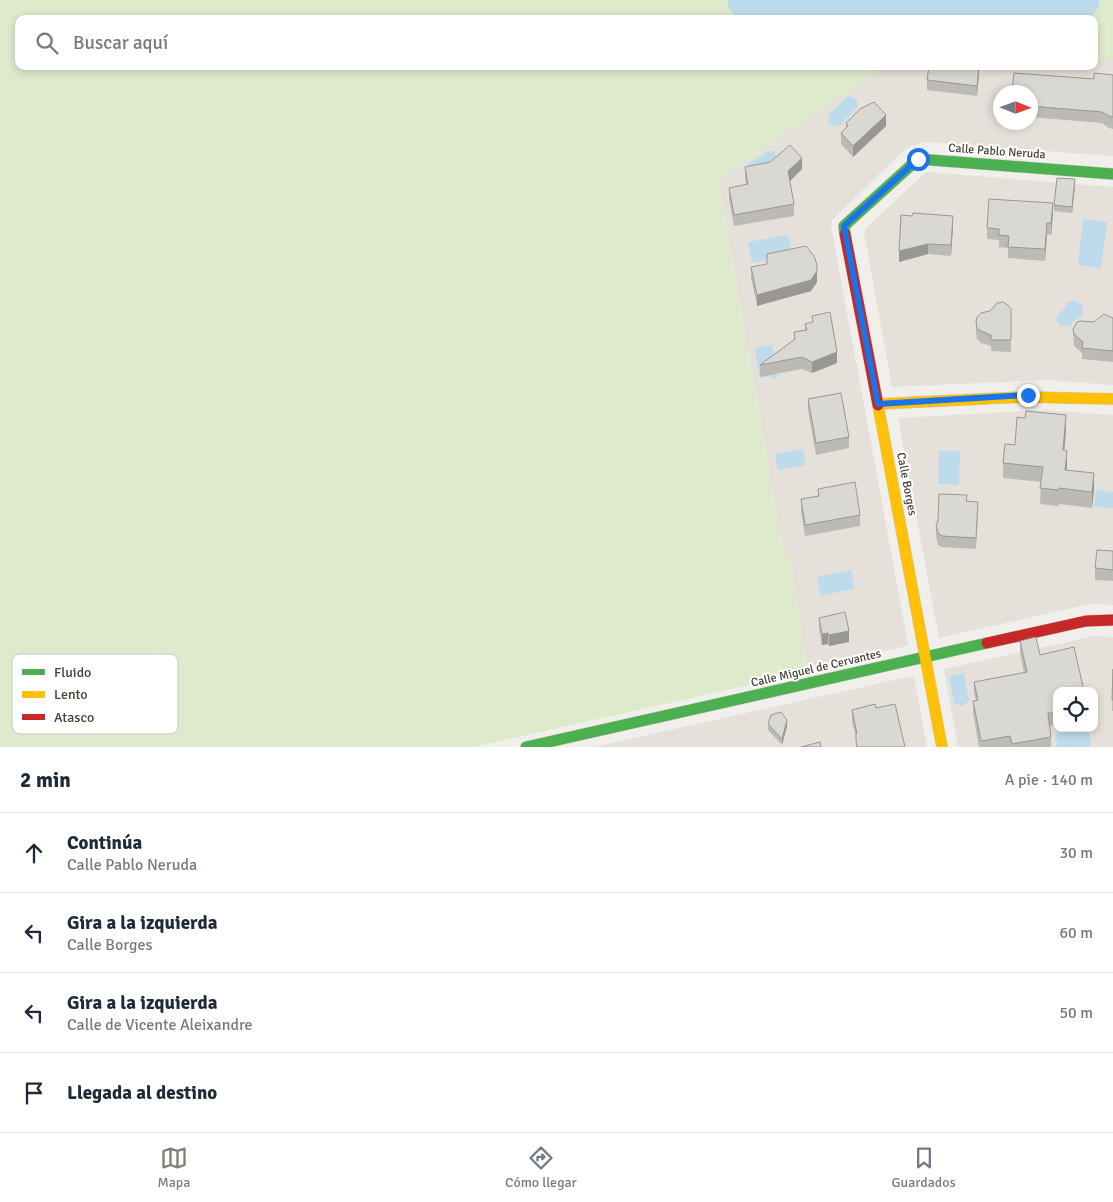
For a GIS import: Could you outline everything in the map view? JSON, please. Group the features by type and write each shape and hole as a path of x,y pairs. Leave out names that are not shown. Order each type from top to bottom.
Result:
{"street":[{"name":"Calle Pablo Neruda","path":"844,226 918,159 1113,174"},
{"name":"Calle Borges","path":"844,226 942,747"},
{"path":"878,404 1028,395 1113,399"},
{"name":"Calle Miguel de Cervantes","path":"526,747 1086,621 1113,620"}],"shaded area":[{"path":"1098,59 1113,60 1113,156 925,142 909,147 901,153 832,220 831,226 907,646 807,668 790,555 784,555 718,180 878,70 1098,70"},
{"path":"926,172 1113,187 1113,385 1045,380 892,387 864,232 868,226"},
{"path":"1043,410 1113,415 1113,605 1090,604 939,638 898,418"},
{"path":"1094,636 1113,637 1113,747 958,747 944,669"},
{"path":"914,677 927,747 594,747"}],"green space":[{"path":"0,0 1113,0 1113,60 1098,59 1098,15 15,15 15,70 878,70 718,180 784,554 790,554 808,672 473,747 0,747"}],"water":[{"path":"848,96 857,99 858,107 838,127 831,125 828,122 828,115"},
{"path":"769,151 773,151 776,155 770,164 747,168 747,165"},
{"path":"1083,219 1107,222 1101,268 1078,265"},
{"path":"788,235 791,248 784,257 752,263 748,242"},
{"path":"1074,300 1083,305 1083,314 1069,326 1060,325 1057,322 1057,315 1064,309 1067,303"},
{"path":"772,345 778,376 774,379 770,376 760,378 755,348"},
{"path":"803,449 806,465 778,470 775,454"},
{"path":"939,451 960,451 959,485 938,484"},
{"path":"1096,490 1113,492 1113,508 1094,506"},
{"path":"851,570 855,588 821,596 817,577"},
{"path":"964,673 969,701 962,706 954,703 949,676"},
{"path":"1089,732 1091,747 1057,747 1056,733"}],"building":[{"path":"928,70 979,70 977,86 927,80"},
{"path":"1014,73 1094,79 1094,73 1113,75 1113,117 1102,112 1038,107 1038,85 1013,85"},
{"path":"874,102 886,115 853,146 841,133 848,126 846,123 860,109"},
{"path":"790,145 802,158 788,171 794,204 734,215 729,188 748,184 745,167 770,162"},
{"path":"1057,178 1075,179 1072,207 1054,205"},
{"path":"989,199 1053,203 1051,223 1047,223 1045,249 1008,247 1009,236 999,235 999,229 987,228"},
{"path":"913,213 953,216 951,245 928,244 899,251 901,215 912,216"},
{"path":"806,246 814,256 817,265 817,271 811,280 757,295 751,267 767,264 767,254"},
{"path":"1003,302 1011,309 1011,340 991,340 991,335 977,328 977,317 981,313 990,311 997,303"},
{"path":"830,312 837,352 812,362 802,357 760,365 795,339 794,332 807,330 805,324 813,322 812,316"},
{"path":"1104,314 1113,318 1113,351 1082,348 1083,342 1074,334 1073,329 1077,322 1094,322"},
{"path":"841,393 849,437 816,443 808,399"},
{"path":"1026,411 1066,415 1063,450 1067,451 1065,470 1094,473 1092,492 1040,488 1043,467 1003,463 1005,444 1015,445 1017,417 1025,418"},
{"path":"855,482 860,515 805,525 801,499 819,496 818,489"},
{"path":"939,494 967,495 966,501 978,502 976,538 942,536 938,533 936,525 938,520"},
{"path":"1097,550 1113,551 1113,570 1095,568"},
{"path":"845,612 849,631 829,635 828,633 822,634 819,618"},
{"path":"1036,637 1040,655 1074,647 1083,687 1053,687 1053,713 1048,713 1051,737 1012,744 1010,736 981,741 973,701 978,700 974,682 1027,672 1020,641"},
{"path":"875,704 876,708 895,704 905,747 857,747 857,734 852,710"},
{"path":"781,712 787,720 782,739 768,724 771,715"},
{"path":"820,742 821,747 801,747"}],"waterway":[{"path":"747,0 960,12 1051,6 1080,0"}],"traffic: fast":[{"path":"845,234 844,226 918,159 1113,174"},
{"path":"526,747 987,643"}],"traffic: slow":[{"path":"878,404 1025,397 1113,399"},
{"path":"878,405 942,747"}],"traffic: jam":[{"path":"845,234 878,405"},
{"path":"987,643 1086,621 1113,620"}],"route":[{"path":"918,159 844,226 878,404 1028,395"}]}
